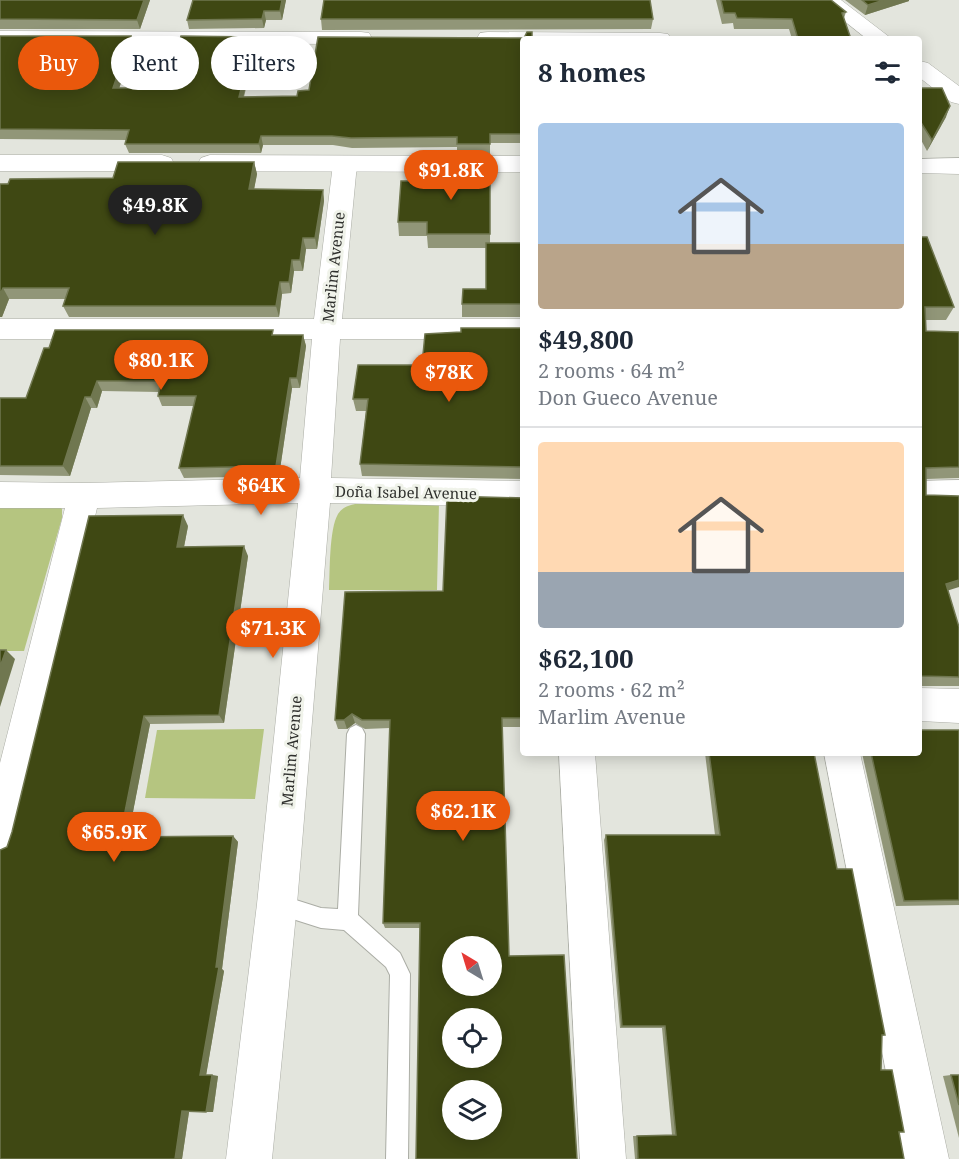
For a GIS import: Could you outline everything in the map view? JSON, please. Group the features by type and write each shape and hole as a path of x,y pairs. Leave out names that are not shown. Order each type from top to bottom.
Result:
{"street":[{"path":"828,0 877,36"},
{"path":"0,37 377,38"},
{"path":"471,38 520,38"},
{"path":"922,69 959,97"},
{"path":"0,163 520,164"},
{"name":"Marlim Avenue","path":"249,1159 277,904 315,490 327,328 345,164"},
{"path":"922,166 959,166"},
{"path":"0,329 520,329"},
{"name":"Doña Isabel Avenue","path":"0,495 84,496 315,490 520,494"},
{"path":"922,493 959,493"},
{"path":"0,838 84,496"},
{"path":"922,705 959,706"},
{"path":"577,756 603,1159"},
{"path":"843,756 926,1159"}],"lane":[{"path":"348,920 356,734"},
{"path":"277,904 321,918 348,920 382,948 393,960 400,974 397,1159"}],"green space":[{"path":"0,501 57,502 62,509 62,518 24,651 0,651"},
{"path":"359,503 439,503 437,590 329,590 331,540 335,521 342,509"},
{"path":"264,729 255,799 145,798 157,730"}],"building":[{"path":"0,0 144,0 137,20 0,19"},
{"path":"193,0 282,0 280,11 264,11 262,19 187,20"},
{"path":"324,0 650,0 653,19 321,19"},
{"path":"721,0 831,0 846,12 842,13 850,36 797,36 792,19 737,18 735,13 724,13"},
{"path":"862,0 884,0 868,5"},
{"path":"527,32 532,32 532,36 525,36"},
{"path":"0,36 18,36 18,90 99,90 99,36 111,36 111,90 199,90 199,36 211,36 211,90 241,90 239,97 297,96 298,91 317,90 318,37 520,38 520,134 490,134 490,144 457,144 457,137 261,136 259,144 125,144 129,130 0,129"},
{"path":"922,88 942,88 950,106 932,140 922,124"},
{"path":"455,160 490,160 490,234 427,234 427,222 398,222 401,181 453,181"},
{"path":"118,162 254,162 249,189 323,190 315,238 303,238 300,260 292,260 289,282 280,282 276,306 63,306 69,288 3,288 0,295 0,184 8,184 10,179 113,178"},
{"path":"922,237 927,237 954,307 925,307 926,331 959,332 959,467 926,468 926,495 959,496 959,580 946,584 959,627 959,677 922,676"},
{"path":"486,243 520,243 520,304 462,304 463,289 486,289"},
{"path":"461,328 520,328 520,467 360,464 368,399 353,399 358,365 422,365 425,334 461,332"},
{"path":"55,330 273,330 272,335 303,335 297,378 290,378 276,466 179,468 196,396 158,396 161,381 97,381 91,397 85,397 63,466 0,466 0,398 26,398 44,348 49,348"},
{"path":"447,496 520,498 520,718 502,718 509,956 564,955 577,1159 416,1159 420,923 383,923 390,720 362,720 352,714 344,720 335,720 345,592 443,591"},
{"path":"183,515 177,547 244,546 219,715 144,716 120,837 233,836 216,967 219,967 200,1075 212,1075 206,1112 182,1111 175,1159 0,1159 0,850 7,847 12,832 89,516"},
{"path":"0,650 6,650 0,667"},
{"path":"922,730 959,730 959,900 904,901 872,756 922,756"},
{"path":"709,756 815,756 837,869 852,869 885,1035 882,1035 881,1070 892,1070 904,1132 899,1132 904,1159 638,1159 637,1136 676,1135 665,1026 622,1026 606,835 720,835"},
{"path":"951,1075 959,1075 959,1105"}]}
